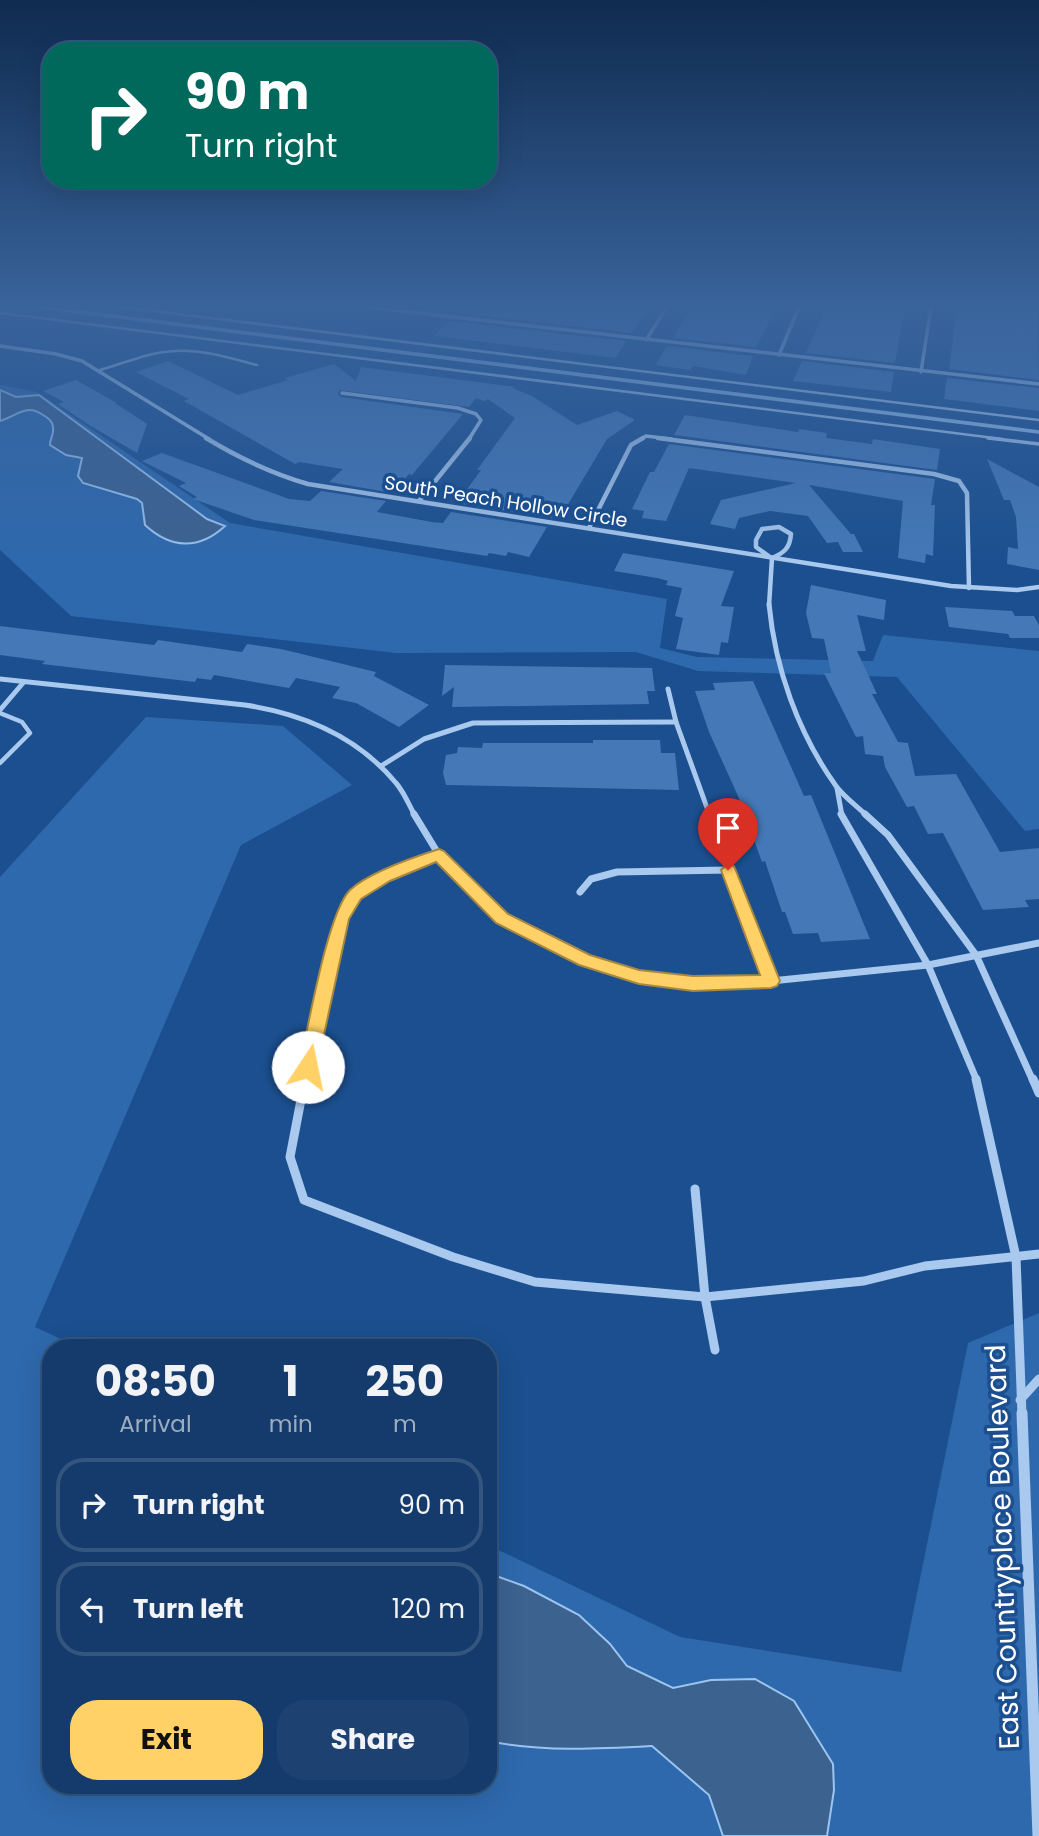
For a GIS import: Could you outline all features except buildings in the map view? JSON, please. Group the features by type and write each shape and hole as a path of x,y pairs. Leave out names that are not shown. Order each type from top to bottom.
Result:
{"street":[{"name":"South Peach Hollow Circle","path":"136,393 230,453 270,473 307,484 969,588 1017,590 1039,587"},
{"path":"342,393 458,408 476,414 481,420 480,425 419,501"},
{"path":"589,528 631,445 646,436 934,474 959,481 967,493 969,588"},
{"path":"767,526 787,529 791,534 791,543 785,553 772,558 756,547 754,540 761,528 767,526"},
{"path":"772,558 769,606 785,685 808,741 837,788 888,835 976,954 1039,1093"},
{"path":"0,679 23,684 279,710 306,718 348,738 381,766 409,802 439,855 502,919 585,960 639,977 693,984 771,981 928,965 1039,943"},
{"path":"0,711 23,684"},
{"path":"668,689 676,722 728,870 771,981"},
{"path":"381,766 421,738 443,729 473,723 676,722"},
{"name":"East Countryplace Boulevard","path":"837,788 842,818 928,965 979,1085 1016,1257 1038,1836"},
{"path":"439,855 384,877 355,895 342,918 318,1015 290,1157 304,1200 360,1224 535,1282 705,1297 864,1281 908,1270 1039,1254"},
{"path":"580,892 591,879 617,873 728,870"},
{"path":"695,1189 705,1297 715,1350"},
{"path":"1020,1400 1039,1379"}],"lane":[{"path":"632,393 1039,444"},
{"path":"823,393 1039,419"},
{"path":"0,711 22,722 30,733 0,763"}],"shaded area":[{"path":"0,393 38,393 230,523 667,599 660,648 697,657 873,661 883,635 1039,651 1039,829 1025,831 897,677 698,671 636,652 396,653 71,616 0,550"},
{"path":"0,393 16,397 39,395 207,519 225,526 195,543 185,544 165,539 145,525 142,503 137,499 83,483 78,476 82,458 66,455 50,445 53,426 47,417 26,410 0,421"},
{"path":"146,717 283,726 352,785 241,845 35,1327 61,1339 42,1339 42,1794 497,1794 497,1549 680,1637 901,1672 968,1343 1039,1313 1039,1836 0,1836 0,877"},
{"path":"497,1576 524,1586 579,1615 610,1644 627,1666 673,1688 711,1680 755,1679 794,1701 833,1764 834,1790 827,1836 723,1836 709,1795 652,1746 590,1749 497,1742"}],"waterway":[{"path":"724,393 1039,432"}],"route":[{"path":"308,1067 342,918 355,895 384,877 439,855 502,919 585,960 639,977 693,984 771,981 728,870"}]}
